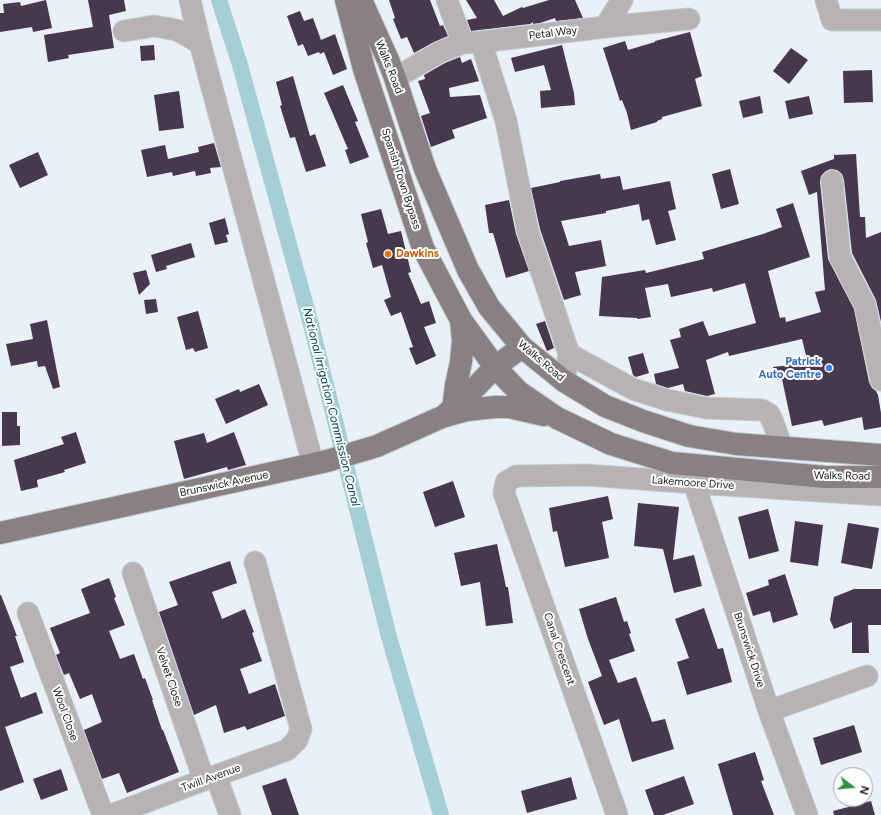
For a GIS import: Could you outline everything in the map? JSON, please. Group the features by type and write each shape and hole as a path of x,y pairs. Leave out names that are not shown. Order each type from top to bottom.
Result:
{"main road":[{"name":"Spanish Town Bypass","path":"346,0 364,69 423,248 461,320 495,367"},
{"name":"Walks Road","path":"361,0 389,62 425,169 468,270 489,306 522,347 564,381 604,406 689,436 736,444 881,454"},
{"path":"447,413 456,385 461,362 463,341 461,320"},
{"name":"Brunswick Avenue","path":"0,533 320,462 377,446 447,413 470,393 495,367 522,347"},
{"name":"Walks Road","path":"495,367 519,392 557,418 611,444 672,463 825,477 881,477"},
{"name":"Brunswick Avenue","path":"447,413 509,406 557,418"}],"street":[{"path":"190,0 200,43 320,462"},
{"path":"447,0 472,42 506,121 528,232 569,354 564,381"},
{"path":"605,27 622,0"},
{"path":"826,0 832,20 881,20"},
{"name":"Petal Way","path":"395,78 440,52 472,42 689,19"},
{"path":"124,31 154,26 177,30 200,43"},
{"path":"832,181 840,257 865,305 881,380"},
{"path":"569,354 632,389 667,400 706,408 762,410 769,414 782,448"},
{"name":"Lakemoore Drive","path":"506,482 516,476 587,474 694,483 881,495"},
{"name":"Canal Crescent","path":"506,482 504,493 616,815"},
{"name":"Brunswick Drive","path":"694,483 769,711 807,815"},
{"name":"Twill Avenue","path":"111,815 138,810 210,778 287,750 297,740 300,729 255,562"},
{"name":"Velvet Close","path":"133,574 210,778 230,815"},
{"name":"Wool Close","path":"28,613 103,815"},
{"path":"769,711 867,676"}],"building":[{"path":"46,0 52,28 33,32 32,27 0,32 0,13 4,13 3,4 20,2 21,6"},
{"path":"88,0 124,0 126,11 109,15 114,48 68,55 69,58 48,62 44,35 93,27"},
{"path":"389,0 430,0 440,26 443,25 448,36 414,53 407,37 401,39 393,19 395,18"},
{"path":"466,0 494,0 503,16 522,7 523,8 549,0 575,0 583,18 556,21 555,18 540,23 533,24 533,22 530,24 471,31 467,20 477,18"},
{"path":"300,11 304,21 313,18 321,40 335,34 347,69 333,75 324,52 320,54 319,52 308,56 303,44 298,46 287,16"},
{"path":"690,32 702,76 695,79 702,106 662,117 662,119 657,122 631,130 627,113 622,100 620,101 603,48 625,41 628,50"},
{"path":"154,45 155,60 141,61 140,46"},
{"path":"562,45 574,93 575,105 541,108 540,91 551,90 544,65 515,72 511,58"},
{"path":"791,48 808,60 789,84 773,71"},
{"path":"460,57 462,63 471,59 479,81 449,88 450,97 480,95 487,118 452,130 455,138 431,147 421,116 430,113 418,81 425,79 424,75 445,63"},
{"path":"872,70 873,102 844,103 843,71"},
{"path":"293,76 310,136 315,134 326,166 306,172 295,137 290,138 280,106 282,105 276,82"},
{"path":"343,85 358,121 355,122 369,157 350,164 345,150 348,149 324,93"},
{"path":"179,91 184,128 159,131 154,95"},
{"path":"760,96 763,113 743,118 739,101"},
{"path":"809,96 813,114 789,119 785,101"},
{"path":"214,143 221,167 210,168 211,173 196,176 195,171 173,176 172,172 147,177 141,150 165,145 168,159 199,152 198,147"},
{"path":"38,152 48,175 20,188 9,165"},
{"path":"856,154 860,217 865,217 866,238 881,232 881,322 876,300 852,253 844,180 842,174 837,170 830,169 821,176 820,182 828,259 854,309 869,382 878,395 881,413 881,427 864,430 862,417 824,426 822,420 792,426 782,379 774,380 773,367 808,363 802,339 729,356 728,352 706,360 715,394 707,396 685,391 683,384 668,388 656,384 654,374 679,368 670,340 681,337 679,329 703,321 709,336 756,323 745,283 713,292 712,288 671,297 668,284 645,288 651,317 638,319 599,316 602,277 645,270 646,273 704,259 702,252 782,227 776,209 793,203 810,257 768,271 780,318 785,317 786,322 821,312 815,292 825,290 817,192 809,195 801,171 834,159 834,155"},
{"path":"730,169 739,204 721,209 712,174"},
{"path":"600,174 601,179 620,176 623,190 670,181 676,209 668,211 676,240 656,245 649,219 642,221 639,204 606,211 606,213 561,221 569,246 601,240 606,266 575,272 581,295 564,300 540,229 531,188"},
{"path":"509,200 516,234 529,271 506,278 493,233 489,233 485,205"},
{"path":"381,209 388,234 401,231 411,272 408,273 421,304 429,301 436,323 424,327 436,356 416,365 409,348 413,347 401,312 391,316 384,300 391,297 382,265 373,268 366,243 368,242 361,214"},
{"path":"225,218 229,234 226,235 228,242 215,245 209,223"},
{"path":"191,243 195,257 166,266 167,269 156,272 151,255"},
{"path":"146,270 150,284 139,295 133,273"},
{"path":"156,299 158,312 146,314 144,300"},
{"path":"198,311 208,348 195,352 193,348 186,350 177,317"},
{"path":"47,320 60,387 53,389 45,366 38,367 37,361 11,366 6,344 33,339 30,324"},
{"path":"545,321 554,348 547,351 536,324"},
{"path":"643,353 649,373 636,377 633,375 628,357"},
{"path":"259,384 268,405 226,424 215,399 239,389 240,392"},
{"path":"2,412 17,412 17,426 20,426 20,445 2,446"},
{"path":"76,432 86,463 64,470 65,472 37,480 38,487 21,491 14,460 64,444 61,437"},
{"path":"234,432 246,465 228,470 227,467 184,479 174,441 204,433 207,443"},
{"path":"453,481 465,517 435,527 423,492"},
{"path":"608,496 613,519 602,522 609,558 565,567 557,531 553,532 549,508"},
{"path":"638,503 679,507 673,560 694,555 702,586 674,593 663,549 634,546"},
{"path":"768,509 779,551 749,559 738,517"},
{"path":"795,521 823,525 818,566 790,562"},
{"path":"848,523 879,528 872,569 841,563"},
{"path":"497,544 506,587 508,587 513,623 486,626 480,582 461,586 454,553"},
{"path":"230,561 237,583 212,592 222,619 245,609 254,632 252,633 262,661 240,669 249,694 275,684 285,716 247,730 245,726 224,733 216,705 194,715 159,612 178,605 169,582"},
{"path":"785,574 798,615 773,623 770,611 753,616 746,593 769,585 768,580"},
{"path":"109,578 116,597 114,598 125,625 109,631 120,659 134,654 143,679 145,678 162,730 179,772 127,793 119,773 102,779 84,730 102,722 92,694 80,699 69,673 64,675 56,655 60,653 50,628 90,613 81,589"},
{"path":"854,589 881,589 881,625 868,625 869,653 852,653 852,622 834,629 830,620 834,597"},
{"path":"0,595 17,636 15,636 24,662 10,667 21,698 36,692 43,713 5,727 24,782 0,791"},
{"path":"616,597 624,622 627,621 631,633 629,634 635,651 609,660 618,683 636,677 652,722 665,719 674,749 632,762 619,719 604,725 588,682 602,676 588,639 579,609"},
{"path":"704,608 718,649 723,648 732,682 687,695 677,662 689,658 675,619"},
{"path":"854,725 862,752 821,765 813,738"},
{"path":"755,752 764,780 761,781 774,815 733,815 718,764"},
{"path":"61,769 68,790 41,800 33,779"},
{"path":"684,776 694,804 663,815 654,815 645,790"},
{"path":"571,777 577,799 527,813 521,791"},
{"path":"286,778 299,815 272,815 262,786"},
{"path":"848,807 873,807 875,815 834,815 833,811"}],"waterway":[{"name":"National Irrigation Commission Canal","path":"219,0 240,65 310,321 389,637 441,815"}],"place":[{"name":"Dawkins","path":"388,254"},
{"name":"Patrick Auto Centre","path":"829,368"}]}
